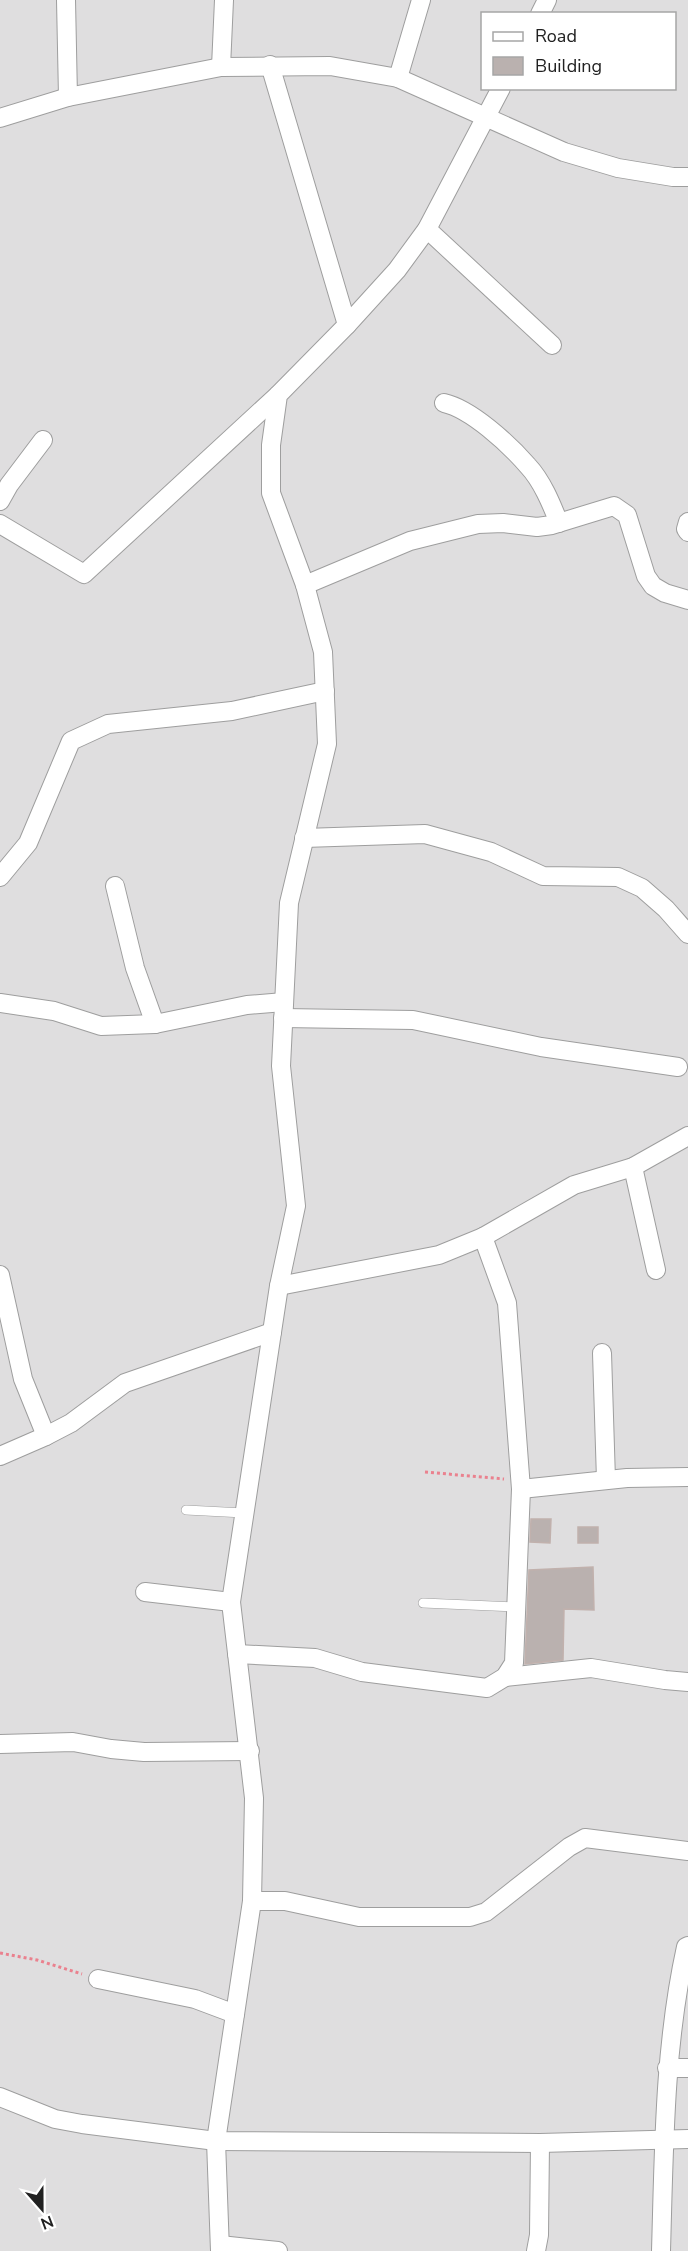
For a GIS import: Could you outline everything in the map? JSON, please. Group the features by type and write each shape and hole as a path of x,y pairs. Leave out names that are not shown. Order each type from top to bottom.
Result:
{"street":[{"path":"66,0 68,97"},
{"path":"222,67 224,0"},
{"path":"398,78 421,0"},
{"path":"270,65 347,326"},
{"path":"0,118 68,97 222,67 330,66 398,78 564,152 618,168 688,177"},
{"path":"0,524 84,574 278,394 347,326 397,270 428,230 500,90"},
{"path":"428,230 552,345"},
{"path":"278,394 271,445 271,493 305,585 323,652 327,744 289,903 281,1066 296,1206 279,1286 231,1602 254,1798 252,1901 216,2141 220,2248 278,2251"},
{"path":"444,403 456,406 478,419 529,466 550,500 559,523"},
{"path":"0,501 9,485 43,440"},
{"path":"305,585 410,541 478,524 504,523 537,528 614,506 627,515 646,576 653,586 664,593 688,600"},
{"path":"688,522 686,529 688,532"},
{"path":"0,877 28,843 71,741 108,724 232,711 325,692"},
{"path":"304,838 425,834 491,852 543,876 618,877 642,888 666,909 688,934"},
{"path":"115,886 135,968 155,1024"},
{"path":"0,1003 54,1011 101,1026 155,1024 247,1005 413,1020 540,1047 678,1067"},
{"path":"279,1286 439,1255 483,1238 574,1185 633,1167 688,1136"},
{"path":"633,1167 656,1270"},
{"path":"483,1238 507,1304 521,1485 514,1663 505,1677"},
{"path":"0,1275 23,1379 46,1436"},
{"path":"0,1456 71,1423 125,1383 272,1332"},
{"path":"602,1353 606,1480"},
{"path":"521,1485 688,1477"},
{"path":"145,1592 231,1602"},
{"path":"237,1654 315,1658 362,1672 487,1688 505,1677 591,1668 688,1682"},
{"path":"0,1744 55,1741 144,1752 250,1751"},
{"path":"252,1901 285,1901 359,1917 470,1917 486,1912 569,1847 585,1838 688,1851"},
{"path":"661,2251 667,2068 681,1968 688,1946"},
{"path":"98,1979 195,1999 235,2014"},
{"path":"667,2068 688,2068"},
{"path":"0,2097 55,2119 216,2141 540,2143 688,2139"},
{"path":"536,2251 539,2235 540,2143"}],"lane":[{"path":"186,1510 244,1513"},
{"path":"423,1603 516,1607"}],"path":[{"path":"425,1472 521,1485"},
{"path":"0,1953 37,1960 98,1979"}],"shaded area":[{"path":"0,0 688,0 688,2251 0,2251"}],"building":[{"path":"531,1519 551,1519 550,1543 530,1542"},
{"path":"578,1527 598,1527 598,1543 578,1543"},
{"path":"593,1567 594,1610 564,1609 563,1660 525,1664 529,1570"}]}
